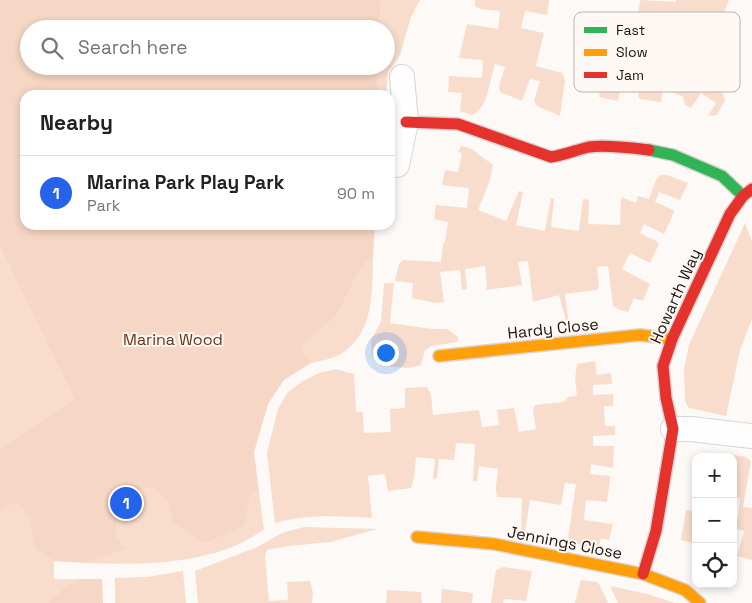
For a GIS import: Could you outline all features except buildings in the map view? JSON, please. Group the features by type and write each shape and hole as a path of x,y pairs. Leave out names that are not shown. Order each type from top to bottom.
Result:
{"street":[{"path":"397,165 406,122 402,76"},
{"path":"406,122 458,124 538,154 551,157 565,155 590,147 636,148 673,155 722,176 747,192"},
{"name":"Howarth Way","path":"642,574 656,531 673,429 666,398 663,366 672,339 730,214 747,192"},
{"name":"Hardy Close","path":"438,356 640,335 672,339"},
{"path":"673,429 691,429 752,436"},
{"name":"Jennings Close","path":"417,537 494,544 642,574 685,590 700,603"}],"shaded area":[{"path":"381,0 420,0 411,17 400,55 395,62 395,20 380,20"},
{"path":"475,0 549,0 547,15 525,11 521,28 544,33 536,66 562,73 565,80 560,116 537,106 534,101 540,81 530,79 522,101 500,92 499,86 505,67 495,64 488,93 482,106 472,115 460,111 462,93 448,92 449,76 482,78 483,60 459,58 467,24 498,29 500,11 481,9 475,6"},
{"path":"640,0 676,2 676,0 729,0 724,12 638,12"},
{"path":"377,75 388,75 386,90 379,90"},
{"path":"600,92 620,92 618,101 599,97"},
{"path":"639,92 662,92 661,102 640,99"},
{"path":"673,92 722,92 725,100 717,115 708,116 716,103 701,93 691,108 685,105 683,97"},
{"path":"461,146 470,148 493,165 490,180 478,210 506,221 519,191 523,192 516,225 545,231 551,198 554,199 551,227 579,231 583,199 589,200 588,224 620,225 621,197 636,203 638,196 649,199 655,182 660,175 667,175 688,183 680,200 659,192 655,202 674,212 664,234 644,224 640,233 659,244 650,263 630,253 622,269 650,284 643,301 634,298 628,312 613,306 608,266 597,267 599,286 597,290 565,294 569,324 567,325 559,295 533,302 528,261 518,262 522,285 486,290 485,266 465,269 467,289 462,290 460,270 440,272 444,302 435,303 412,298 413,283 395,281 399,264 403,260 441,262 448,222 434,219 436,205 467,208 469,188 442,185 445,170 458,172 462,153 458,152"},
{"path":"745,223 752,242 752,319 740,350 726,416 689,408 685,401 684,369 689,345"},
{"path":"0,247 74,399 0,449"},
{"path":"373,255 370,308 361,332 354,343 341,354 311,363 299,346 335,318 362,267"},
{"path":"384,283 394,283 390,323 432,329 447,329 459,338 457,342 432,346 425,350 421,365 409,368 381,366 372,356 371,340 381,322"},
{"path":"595,361 597,375 611,373 612,384 593,385 593,395 613,394 613,406 604,406 605,426 615,426 615,435 593,436 593,446 614,446 613,468 591,464 590,474 610,476 607,502 586,500 584,520 613,524 609,540 601,538 598,550 571,542 568,538 576,484 565,483 561,505 530,500 525,532 521,530 522,498 497,497 498,469 479,466 477,481 473,481 475,444 456,443 454,460 439,459 437,478 433,479 435,459 416,457 411,488 388,491 385,474 368,476 372,518 311,517 275,523 267,453 278,409 288,392 303,381 319,373 335,369 354,374 356,412 363,412 364,433 391,432 390,409 405,408 405,388 427,387 431,395 433,415 479,410 482,427 499,425 497,410 514,408 519,432 536,429 533,410 535,405 564,402 568,397 577,396 575,378 577,364"},
{"path":"737,455 746,457 751,461 743,507 752,508 752,560 737,556 744,531 737,529 740,498 737,498"},
{"path":"70,459 251,493 259,492 264,530 219,552 181,560 123,564 85,563 116,552 51,559 54,561 54,579 78,579 66,586 47,603 0,603 0,487"},
{"path":"686,510 692,511 692,543 681,540"},
{"path":"304,527 377,529 331,542 267,550 265,556 269,601 288,600 287,582 310,581 313,593 312,603 198,603 195,571 257,547 282,533"},
{"path":"503,567 532,571 526,601 504,599 503,603 491,603 496,570"},
{"path":"183,571 186,603 115,603 115,578 147,577"},
{"path":"581,580 598,582 608,603 575,603"},
{"path":"610,586 647,594 675,603 618,603"},
{"path":"442,589 473,593 472,603 441,603"},
{"path":"387,590 421,592 422,603 386,603"}],"green space":[{"name":"Marina Wood","path":"0,0 381,0 380,20 20,20 20,75 377,75 379,90 20,90 20,230 375,230 373,255 362,267 335,318 300,346 311,363 284,380 268,404 254,452 259,492 250,493 244,526 205,543 173,522 168,501 154,488 146,487 133,492 119,505 115,535 126,549 85,563 54,561 36,549 30,519 17,501 0,512 0,449 74,399 0,247"},
{"path":"78,579 102,579 103,603 47,603 66,586"}],"traffic: fast":[{"path":"649,150 673,155 722,176 743,196"}],"traffic: slow":[{"path":"439,356 640,335 672,339"},
{"path":"417,537 494,544 643,574 685,590 700,603"}],"traffic: jam":[{"path":"406,122 458,124 551,157 595,146 649,150"},
{"path":"643,574 656,531 673,429 666,398 663,366 672,339 730,214 743,196 752,189"}],"place":[{"name":"Marina Park Play Park","path":"126,503"}]}
